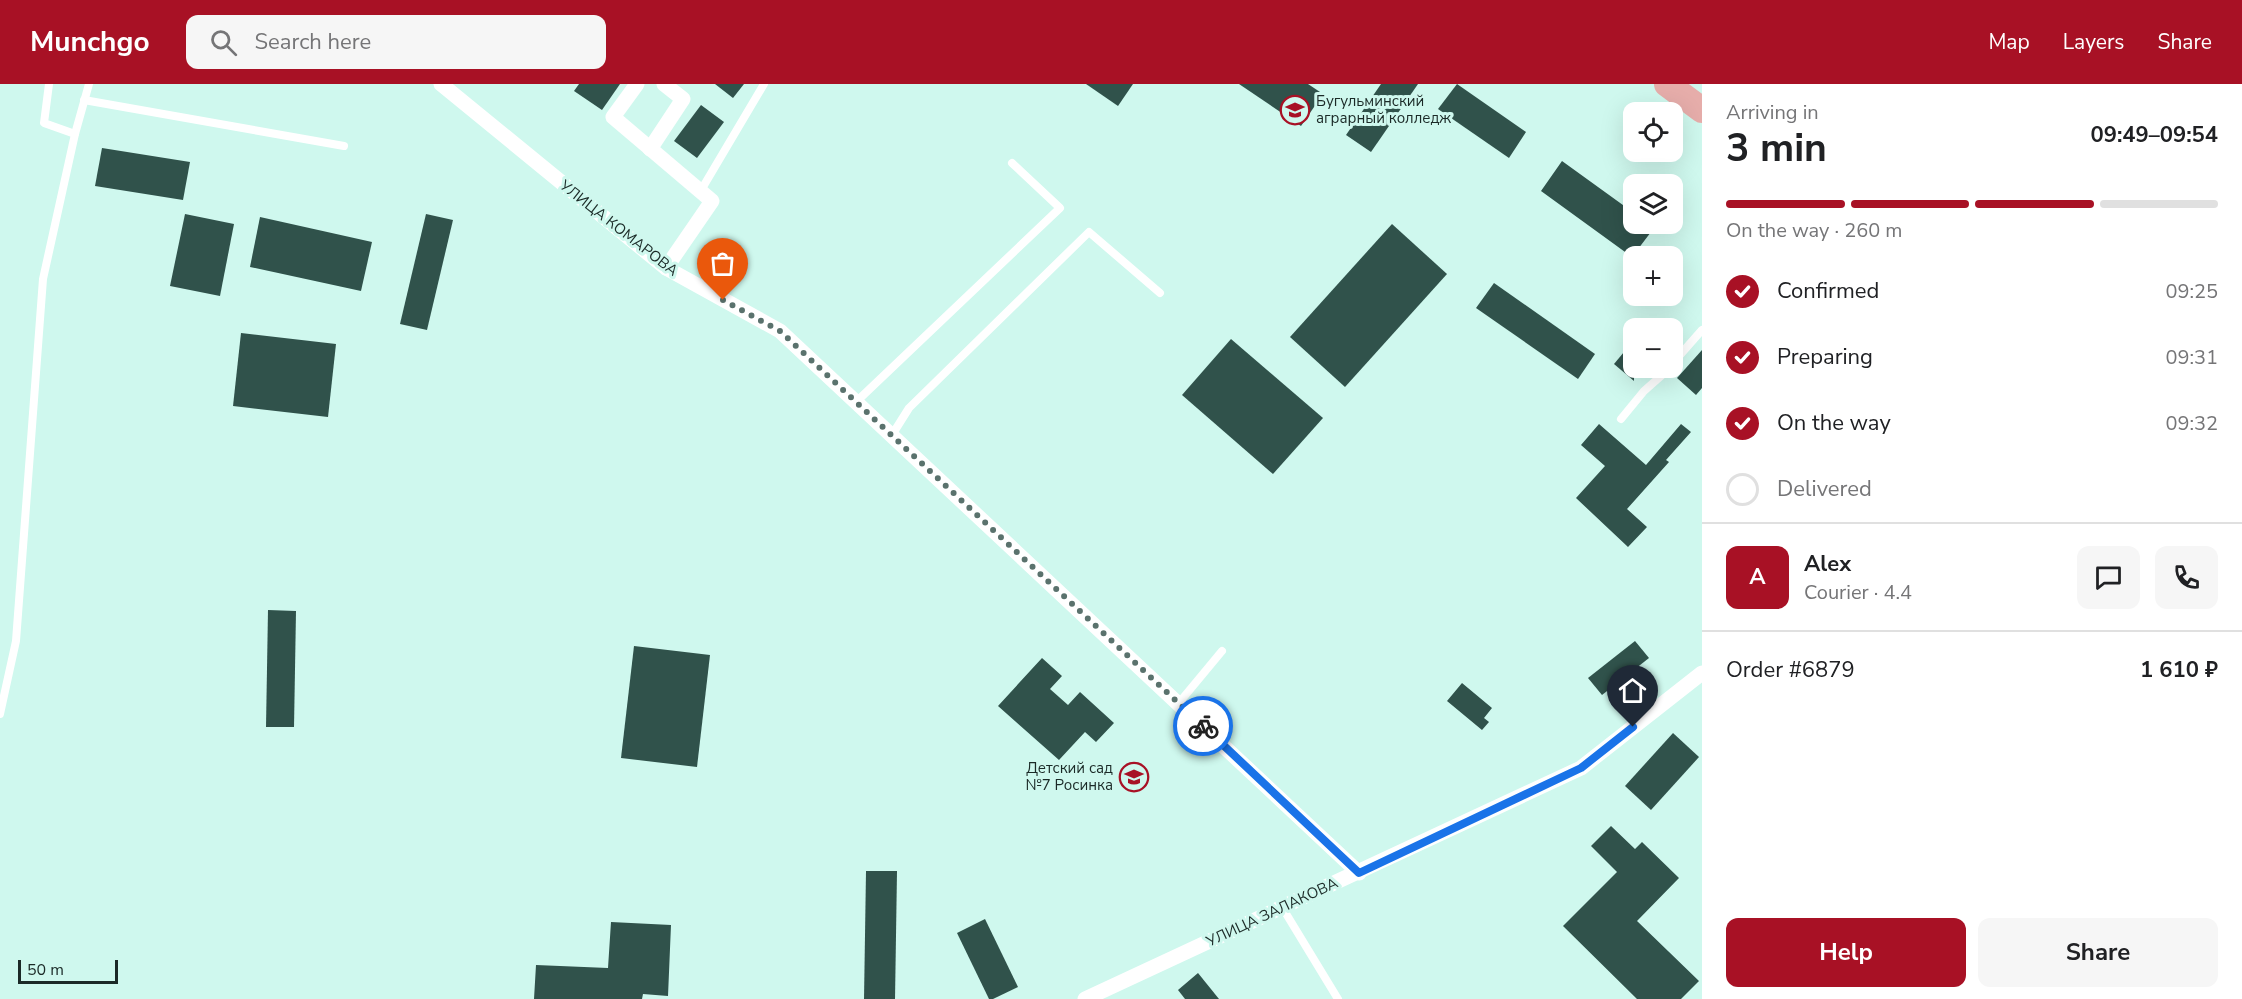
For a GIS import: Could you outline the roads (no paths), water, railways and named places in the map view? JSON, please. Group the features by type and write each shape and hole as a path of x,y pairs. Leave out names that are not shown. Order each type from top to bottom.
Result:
{"main road":[{"path":"1678,87 1702,110"}],"street":[{"name":"УЛИЦА КОМАРОВА","path":"441,84 666,268 780,331 1359,873"},
{"path":"637,84 613,117 712,201 666,268"},
{"path":"650,148 683,99 664,84"},
{"name":"УЛИЦА ЗАЛАКОВА","path":"1085,999 1581,768 1702,673"}],"lane":[{"path":"49,84 44,123 75,134"},
{"path":"0,714 16,641 43,279 75,134 89,84"},
{"path":"700,192 764,84"},
{"path":"84,100 344,146"},
{"path":"856,402 1060,208 1012,163"},
{"path":"892,435 909,408 1089,232 1160,293"},
{"path":"1683,352 1702,330"},
{"path":"1621,419 1658,378"},
{"path":"1178,704 1222,651"},
{"path":"1282,907 1338,999"}],"place":[{"name":"Бугульминский аграрный колледж","path":"1295,110"},
{"name":"Детский сад №7 Росинка","path":"1134,777"}]}
